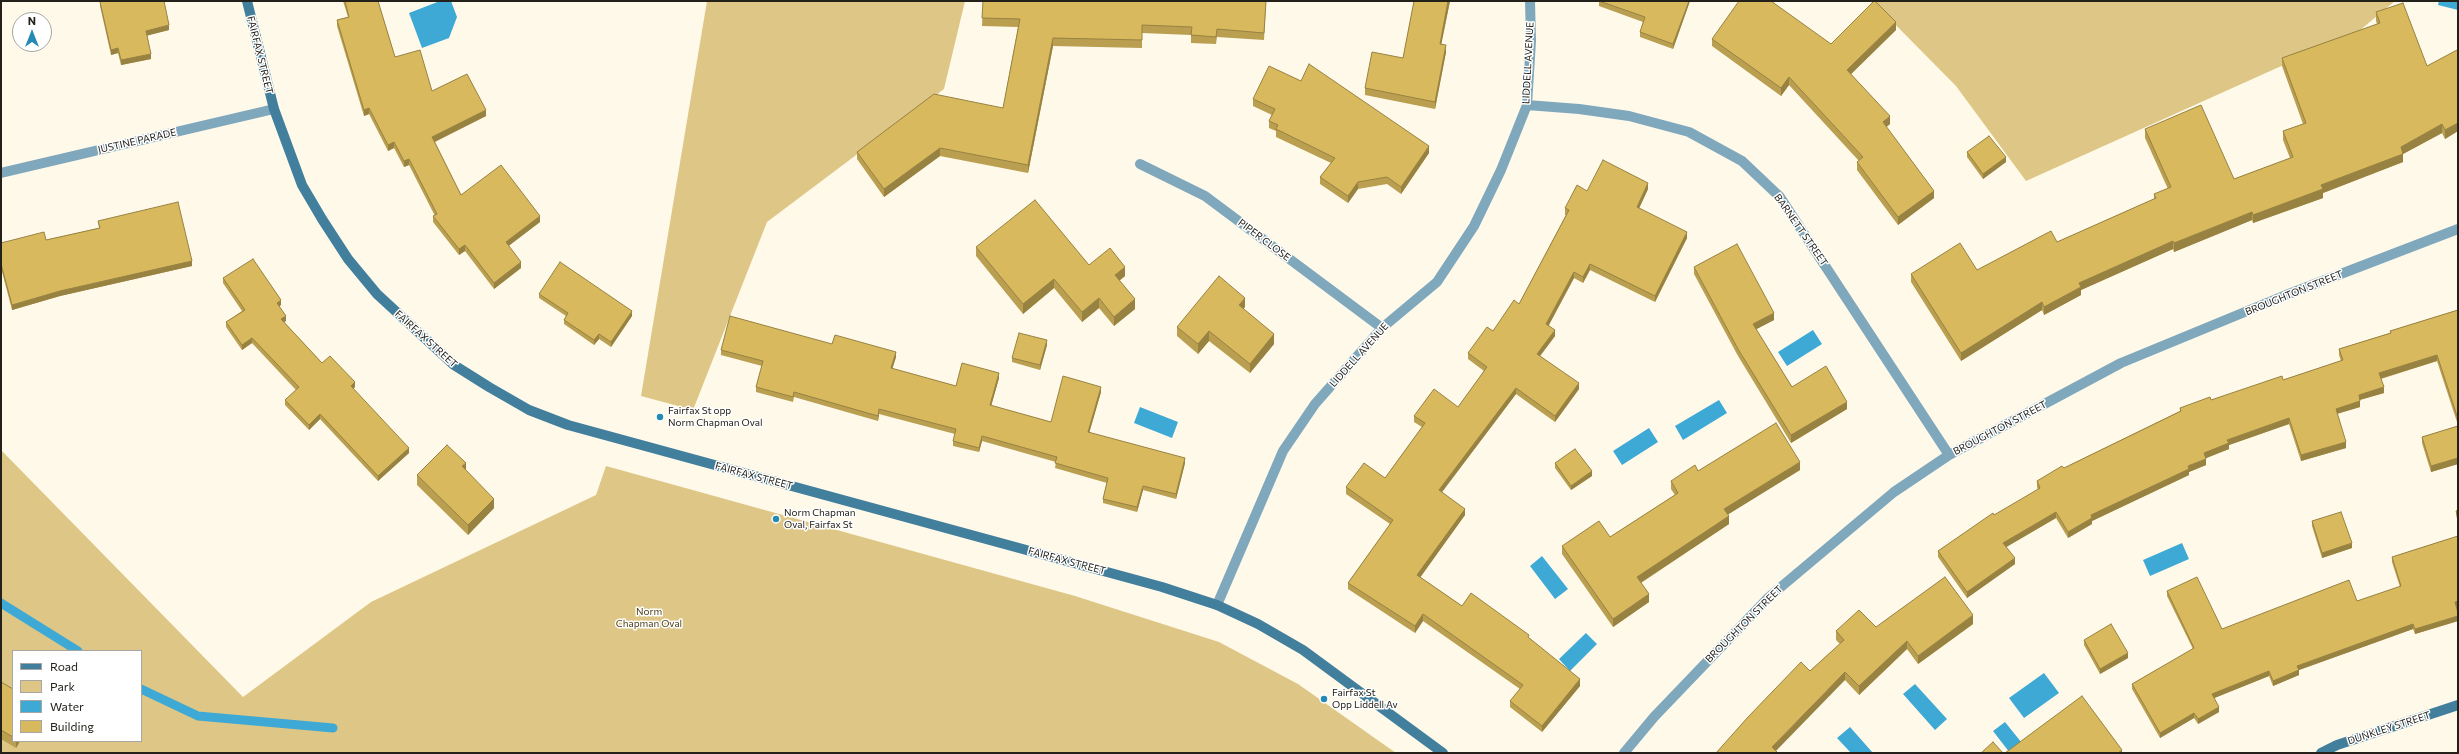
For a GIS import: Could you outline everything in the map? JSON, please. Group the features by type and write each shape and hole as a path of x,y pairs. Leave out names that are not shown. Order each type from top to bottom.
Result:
{"street":[{"name":"FAIRFAX STREET","path":"247,1 274,109 302,185 348,259 377,294 454,365 529,410 575,428 1162,587 1217,605 1258,624 1303,650 1443,753"},
{"name":"LIDDELL AVENUE","path":"1217,605 1283,451 1315,404 1382,328 1437,282 1470,232 1501,170 1527,105 1531,41 1530,1"},
{"name":"BARNETT STREET","path":"1527,105 1578,109 1629,116 1689,132 1742,161 1780,197 1948,455"},
{"name":"JUSTINE PARADE","path":"1,173 274,109"},
{"name":"PIPER CLOSE","path":"1140,164 1205,196 1382,328"},
{"name":"BROUGHTON STREET","path":"1624,753 1654,717 1770,597 1894,492 1948,455 2121,363 2286,295 2458,229"},
{"name":"DUNKLEY STREET","path":"2321,753 2337,746 2458,706"}],"green space":[{"path":"707,1 965,1 944,89 767,222 693,410 641,396"},
{"path":"1872,1 2395,1 2359,31 2026,181 1956,86"},
{"name":"Norm Chapman Oval","path":"1,450 243,697 371,602 596,495 606,466 1075,596 1219,642 1298,684 1396,753 1,753"}],"water":[{"path":"440,1 451,1 457,17 449,38 422,48 409,13"},
{"path":"2439,1 2458,1 2458,10 2438,5"},
{"path":"1813,330 1822,344 1787,366 1778,352"},
{"path":"1719,400 1727,413 1683,440 1675,426"},
{"path":"1140,407 1178,422 1172,438 1134,423"},
{"path":"1649,428 1658,442 1622,465 1613,451"},
{"path":"2182,543 2189,559 2150,576 2143,560"},
{"path":"1542,556 1568,589 1555,599 1530,566"},
{"path":"1586,633 1597,644 1570,671 1559,659"},
{"path":"2044,673 2059,693 2024,718 2009,698"},
{"path":"1915,684 1947,719 1935,730 1903,694"},
{"path":"2005,722 2030,753 2010,753 1993,731"},
{"path":"1850,727 1873,753 1851,753 1837,738"}],"building":[{"path":"164,1 169,25 146,31 151,54 121,60 118,48 111,50 100,2"},
{"path":"345,1 378,1 395,57 420,50 432,91 467,74 486,110 432,137 461,195 501,165 540,216 506,242 521,262 494,283 465,245 459,249 433,216 437,214 409,159 404,161 394,142 388,145 369,108 364,110 337,20 349,17"},
{"path":"983,1 1266,1 1264,33 1217,29 1216,37 1191,35 1192,27 1142,25 1142,40 1053,38 1028,165 940,148 884,189 857,152 934,94 1003,108 1020,19 982,18"},
{"path":"1414,1 1448,1 1440,44 1446,45 1435,102 1365,88 1372,52 1403,58"},
{"path":"1599,1 1689,1 1673,44 1640,32 1645,17"},
{"path":"1739,1 1771,1 1831,44 1875,1 1896,22 1847,70 1890,116 1883,122 1934,191 1898,217 1857,162 1863,157 1789,77 1781,88 1712,39"},
{"path":"2403,3 2427,66 2457,50 2458,52 2458,123 2445,130 2442,124 2401,147 2403,154 2321,185 2323,189 2253,215 2252,212 2174,243 2173,241 2079,283 2081,287 2044,307 2042,302 1961,353 1911,274 1960,243 1977,270 2051,231 2057,242 2156,198 2154,194 2171,187 2145,129 2201,105 2234,179 2293,157 2283,131 2306,123 2282,58 2380,23 2376,12"},
{"path":"1309,64 1429,146 1401,187 1387,177 1358,182 1348,196 1320,177 1335,158 1276,129 1278,125 1269,121 1275,109 1253,99 1269,66 1301,81"},
{"path":"1989,136 2006,157 1983,174 1967,152"},
{"path":"1603,160 1648,183 1637,207 1687,232 1655,296 1590,264 1583,277 1574,272 1546,324 1555,330 1537,354 1579,383 1555,416 1516,388 1439,490 1465,509 1417,575 1462,606 1471,593 1529,635 1528,637 1580,679 1542,726 1510,701 1523,685 1423,614 1415,626 1348,583 1393,520 1346,487 1364,463 1385,478 1425,423 1414,416 1434,389 1458,407 1487,367 1468,353 1487,327 1493,331 1514,300 1519,304 1569,210 1565,208 1577,185 1587,191"},
{"path":"1035,200 1089,265 1110,248 1125,267 1115,275 1135,299 1114,317 1099,298 1082,312 1054,279 1023,304 976,247"},
{"path":"178,202 192,261 60,291 12,305 1,264 1,243 44,232 46,240 100,228 98,221"},
{"path":"1737,244 1774,313 1753,324 1792,387 1826,366 1847,402 1791,435 1738,349 1694,267"},
{"path":"253,259 281,300 277,303 286,316 281,319 322,363 330,356 355,382 351,386 409,448 378,476 320,414 309,425 285,400 299,387 252,338 242,345 226,322 245,310 223,278"},
{"path":"560,262 632,311 611,342 599,334 594,340 564,320 568,313 539,294"},
{"path":"1219,276 1245,298 1239,305 1274,334 1250,364 1209,331 1198,344 1177,327"},
{"path":"2458,310 2458,419 2437,355 2379,373 2384,387 2359,395 2360,401 2336,409 2346,442 2301,455 2289,418 2227,440 2229,443 2204,453 2206,459 2188,466 2189,469 2091,515 2092,518 2068,532 2056,512 2003,543 2015,558 1967,592 1938,551 1993,513 1994,515 2040,488 2037,481 2062,466 2064,468 2181,411 2180,408 2210,397 2211,400 2282,376 2283,380 2343,360 2339,349 2391,333 2390,331"},
{"path":"730,316 832,344 835,335 896,352 891,368 956,386 962,363 999,373 990,405 1051,422 1063,376 1101,387 1088,432 1185,458 1176,494 1143,486 1137,507 1103,499 1108,478 1055,463 1057,457 982,436 979,448 953,441 956,429 879,409 878,416 794,392 793,397 756,387 763,361 721,350"},
{"path":"1019,333 1047,340 1040,365 1012,358"},
{"path":"1776,423 1800,462 1724,509 1729,516 1637,577 1649,594 1613,619 1562,546 1599,521 1610,537 1678,493 1671,481 1695,465 1698,471"},
{"path":"2458,426 2458,458 2431,466 2422,437"},
{"path":"447,445 466,463 462,466 494,499 468,525 417,475"},
{"path":"1575,449 1592,471 1571,486 1555,463"},
{"path":"2341,512 2352,543 2322,553 2312,521"},
{"path":"2458,536 2458,601 2455,602 2458,616 2415,629 2413,624 2297,666 2299,670 2273,681 2269,671 2212,694 2219,707 2198,719 2194,713 2160,733 2132,684 2194,648 2167,591 2197,577 2222,629 2349,580 2357,601 2401,586 2392,557"},
{"path":"1945,577 1973,615 1918,656 1907,641 1859,686 1845,672 1772,747 1778,753 1716,753 1801,662 1810,671 1844,640 1836,631 1859,610 1876,627"},
{"path":"2111,624 2128,653 2100,669 2084,640"},
{"path":"1,682 12,688 12,736 1,730"},
{"path":"2082,696 2122,750 2118,753 2005,753"},
{"path":"1993,742 2003,753 1981,753"}],"waterway":[{"path":"1,603 76,650"},
{"path":"142,689 198,716 333,728"}],"place":[{"name":"Fairfax St opp Norm Chapman Oval","path":"660,417"},
{"name":"Norm Chapman Oval, Fairfax St","path":"776,519"},
{"name":"Fairfax St Opp Liddell Av","path":"1324,699"}]}
